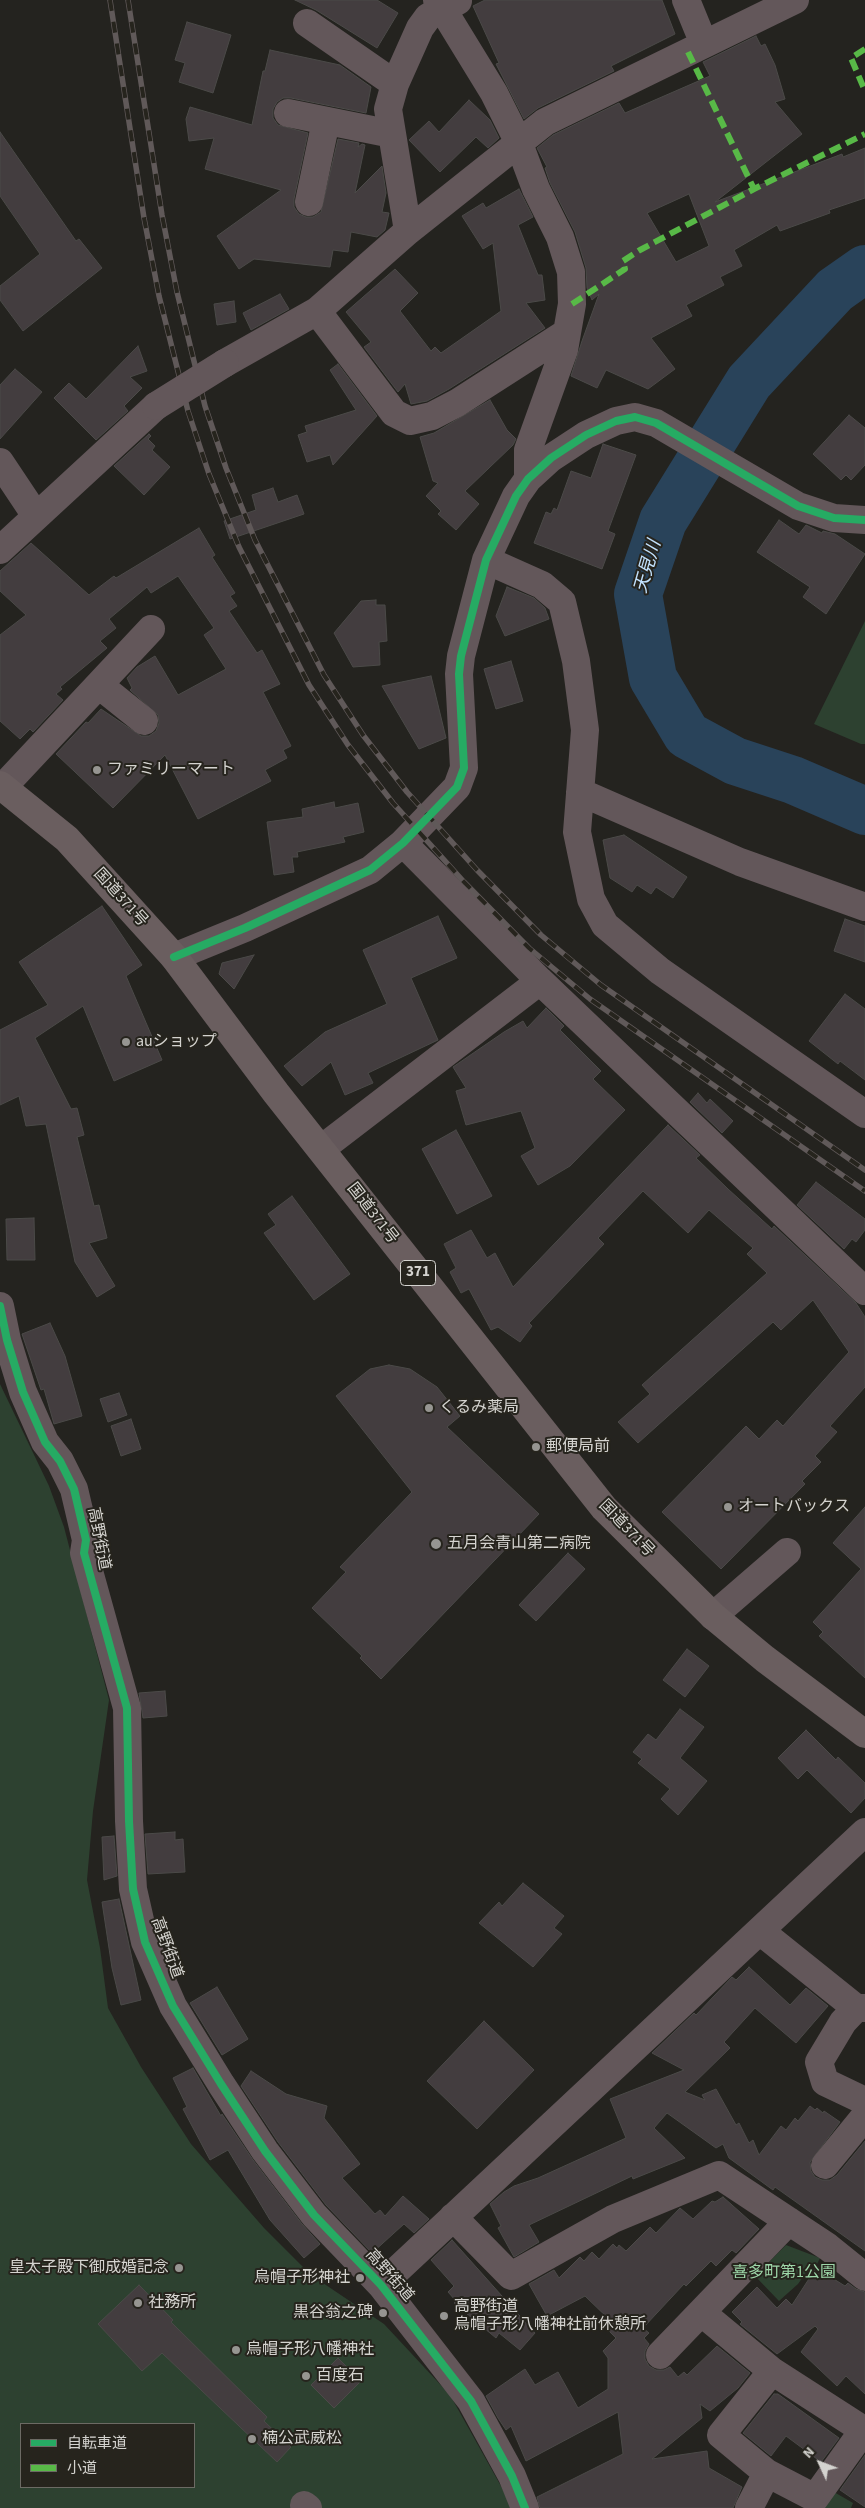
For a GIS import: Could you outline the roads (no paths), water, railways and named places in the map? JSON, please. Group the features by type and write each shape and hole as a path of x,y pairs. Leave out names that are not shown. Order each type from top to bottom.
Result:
{"highway":[{"name":"国道371号","path":"2,786 67,839 174,957 320,1149 604,1508 713,1616 765,1660 865,1734"}],"street":[{"path":"686,0 704,44"},
{"path":"0,550 156,406 225,363 317,311 408,231 518,141 545,122 704,44 752,23 795,0"},
{"path":"408,231 388,109 395,84 420,28 428,17 446,3 518,141 536,189 567,255 571,272 572,304 564,350 528,450 528,479"},
{"path":"307,23 395,84"},
{"path":"288,113 392,134"},
{"path":"309,202 326,121"},
{"path":"317,311 394,413 410,421 432,416 457,403 566,333"},
{"path":"174,957 245,928 370,870 403,843 457,787 464,768 460,665 486,560 516,496 528,479 551,458 586,435 616,421 635,417 656,422 798,506 834,518 865,520"},
{"path":"0,462 36,516"},
{"path":"486,560 542,585 562,602 576,660 585,730 584,766 577,832 583,867 592,899 606,925 660,971 865,1114"},
{"path":"2,786 151,629"},
{"path":"99,685 144,721"},
{"path":"580,792 740,862 865,907"},
{"path":"403,843 540,981 865,1291"},
{"path":"320,1149 540,981"},
{"name":"高野街道","path":"0,1306 7,1340 23,1392 45,1442 60,1461 74,1489 86,1540 84,1553 128,1708 129,1821 133,1889 146,1942 173,2006 265,2151 314,2215 381,2285 471,2401 512,2476 525,2508"},
{"path":"713,1616 787,1552"},
{"path":"381,2285 865,1832"},
{"path":"760,1931 860,2008 843,2022 819,2062 825,2082 865,2101"},
{"path":"825,2165 865,2116"},
{"path":"453,2217 511,2276 613,2219 718,2174 828,2246 865,2277"},
{"path":"660,2356 789,2221"},
{"path":"702,2313 772,2372 864,2431 815,2498 767,2472 720,2435 772,2372"},
{"path":"749,2508 767,2472"}],"waterway":[{"name":"天見川","path":"865,269 835,290 749,382 663,521 638,594 653,678 687,735 735,761 793,780 865,811"}],"railway":[{"path":"110,0 144,218 159,296 188,411 209,474 239,547 309,685 348,745 393,803 464,882 529,948 590,999 865,1191"},
{"path":"128,0 162,215 177,292 205,406 226,468 255,540 324,675 363,735 407,792 477,870 541,935 601,985 865,1170"}],"place":[{"name":"ファミリーマート","path":"97,770"},
{"name":"auショップ","path":"126,1042"},
{"name":"くるみ薬局","path":"429,1408"},
{"name":"郵便局前","path":"536,1447"},
{"name":"オートバックス","path":"728,1507"},
{"name":"五月会青山第二病院","path":"436,1544"},
{"name":"皇太子殿下御成婚記念","path":"179,2268"},
{"name":"烏帽子形神社","path":"360,2278"},
{"name":"社務所","path":"138,2303"},
{"name":"黒谷翁之碑","path":"383,2313"},
{"name":"高野街道 烏帽子形八幡神社前休憩所","path":"444,2316"},
{"name":"烏帽子形八幡神社","path":"236,2350"},
{"name":"百度石","path":"306,2376"},
{"name":"楠公武威松","path":"252,2439"}],"park label":[{"name":"喜多町第1公園","path":"784,2273"}]}
